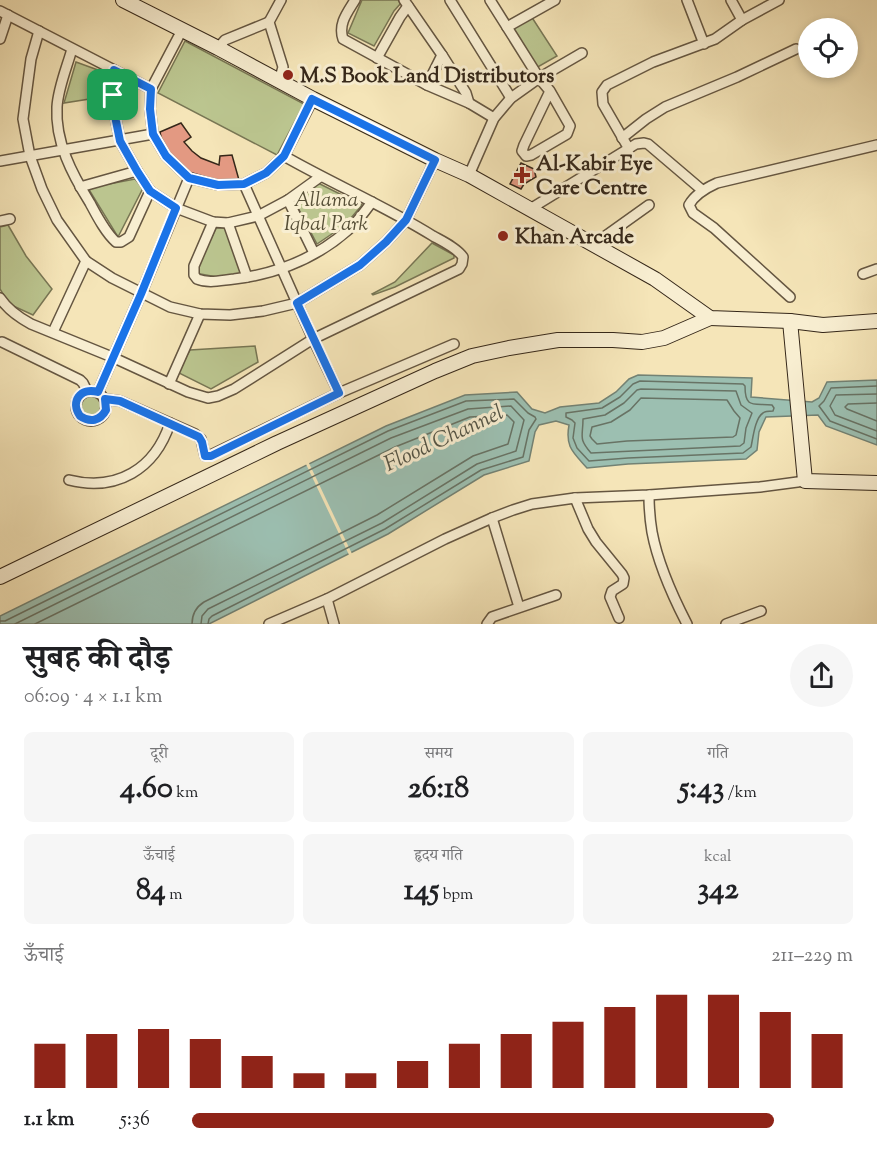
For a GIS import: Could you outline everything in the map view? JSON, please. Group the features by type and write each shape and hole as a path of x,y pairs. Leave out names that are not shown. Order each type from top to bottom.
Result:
{"main road":[{"path":"123,0 312,99 469,175 655,279 710,318"},
{"path":"0,577 277,443 435,370 472,356 558,340 642,342 664,338 710,318 790,321 823,326 877,321"},
{"path":"790,321 804,475 877,483"}],"street":[{"path":"218,48 225,40 269,22 281,0"},
{"path":"354,0 342,22 343,39 427,85 469,103 494,118"},
{"path":"450,0 511,98"},
{"path":"490,0 539,78 550,91 568,121 567,134 531,155 525,156 522,149 550,91"},
{"path":"507,27 555,0"},
{"path":"687,0 704,44"},
{"path":"731,0 742,20"},
{"path":"629,149 603,105 603,88 653,62 704,44 722,35 742,20 779,0"},
{"path":"377,58 406,3"},
{"path":"406,3 466,93 469,103"},
{"path":"0,39 4,13 151,89"},
{"path":"269,22 283,67 279,82"},
{"path":"182,30 151,89 150,109 153,134 166,156 189,178 218,185 244,184 266,173 284,156 312,99"},
{"path":"39,31 31,59 24,107 24,127 30,156 42,189 57,220 86,261 141,294 170,307 201,314 230,315 263,311 297,303 360,265 386,242 406,220 435,160"},
{"path":"72,49 57,107 62,150 80,187 112,239 118,242 129,237 150,191"},
{"path":"622,138 646,118 665,107 796,49"},
{"path":"469,175 494,118 511,98 539,78 582,53"},
{"path":"427,85 442,55"},
{"path":"114,70 113,95 120,141 150,191 176,208 213,222 228,224 258,216 288,200 320,177"},
{"path":"0,161 153,134"},
{"path":"530,210 640,143 648,144 702,190"},
{"path":"790,297 714,228 693,213 690,203 702,190 717,183 877,145"},
{"path":"0,298 18,317 31,324 112,357 188,392 207,398 234,389 313,339 459,269 463,260 461,254 406,220 320,177 284,156"},
{"path":"80,187 137,171"},
{"path":"98,392 189,178"},
{"path":"244,184 339,393"},
{"path":"288,200 314,253"},
{"path":"213,222 194,271 201,281 208,282 247,277 282,269 322,249 349,230 372,202"},
{"path":"593,244 649,205"},
{"path":"228,224 247,277"},
{"path":"53,332 86,261"},
{"path":"863,273 877,269"},
{"path":"169,384 201,314"},
{"path":"2,342 80,380 87,391"},
{"path":"105,399 106,410 100,418 85,419 80,416 76,407 78,397 87,391 98,392 105,399 120,401 199,437 205,456 209,456 339,393 454,344"},
{"path":"69,480 99,483 119,479 136,471 156,452 166,436 170,423"},
{"path":"269,624 327,599 492,518 532,504 575,498 760,487 804,475"},
{"path":"649,495 652,533 658,557 687,624"},
{"path":"575,498 588,529 624,578 623,584 612,591 610,597 619,618"},
{"path":"492,518 519,607"},
{"path":"487,624 492,617 556,595"},
{"path":"327,599 334,624"},
{"path":"726,624 760,611"}],"green space":[{"path":"362,0 398,0 401,3 374,46 348,33"},
{"path":"531,16 557,56 536,68 510,27"},
{"path":"185,41 304,104 277,155 158,93"},
{"path":"76,62 109,74 102,97 64,103"},
{"path":"135,179 143,188 118,237 88,188"},
{"name":"Allama Iqbal Park","path":"318,183 362,205 345,225 317,244 295,202"},
{"path":"8,225 26,256 52,289 33,315 9,304 0,289 0,227"},
{"path":"216,228 225,228 242,274 217,277 195,273"},
{"path":"432,243 454,255 454,258 395,287 372,294 395,282"},
{"path":"255,346 258,362 211,389 177,372 190,350"},
{"path":"91,392 100,396 104,405 100,414 91,418 82,414 78,405 82,396"}],"water":[{"name":"Flood Channel","path":"638,375 752,378 751,397 812,402 819,398 827,382 877,380 877,445 826,426 818,415 766,417 759,432 757,450 746,459 587,468 569,444 569,425 556,421 539,425 535,432 529,461 484,475 388,534 209,624 0,624 0,616 386,426 465,395 517,392 532,409 545,413 560,407 599,403 616,392 629,379"}],"pier":[{"path":"308,461 353,556 350,557 305,462"}],"building":[{"path":"181,123 191,137 184,142 201,158 219,165 220,156 232,155 239,180 216,180 189,172 172,158 160,132"},
{"path":"521,163 534,169 536,177 524,184 521,189 510,184"}],"place":[{"name":"M.S Book Land Distributors","path":"288,75"},
{"name":"Al-Kabir Eye Care Centre","path":"522,175"},
{"name":"Khan Arcade","path":"503,236"}],"route":[{"path":"114,70 151,89 150,109 153,134 166,156 189,178 218,185 244,184 266,173 284,156 312,99 435,160 406,220 386,242 360,265 297,303 339,393 211,456 205,456 199,437 120,401 105,399 106,410 100,418 95,420 85,419 77,412 76,402 82,393 92,390 98,392 176,208 150,191 120,141 113,95 114,70"}]}
